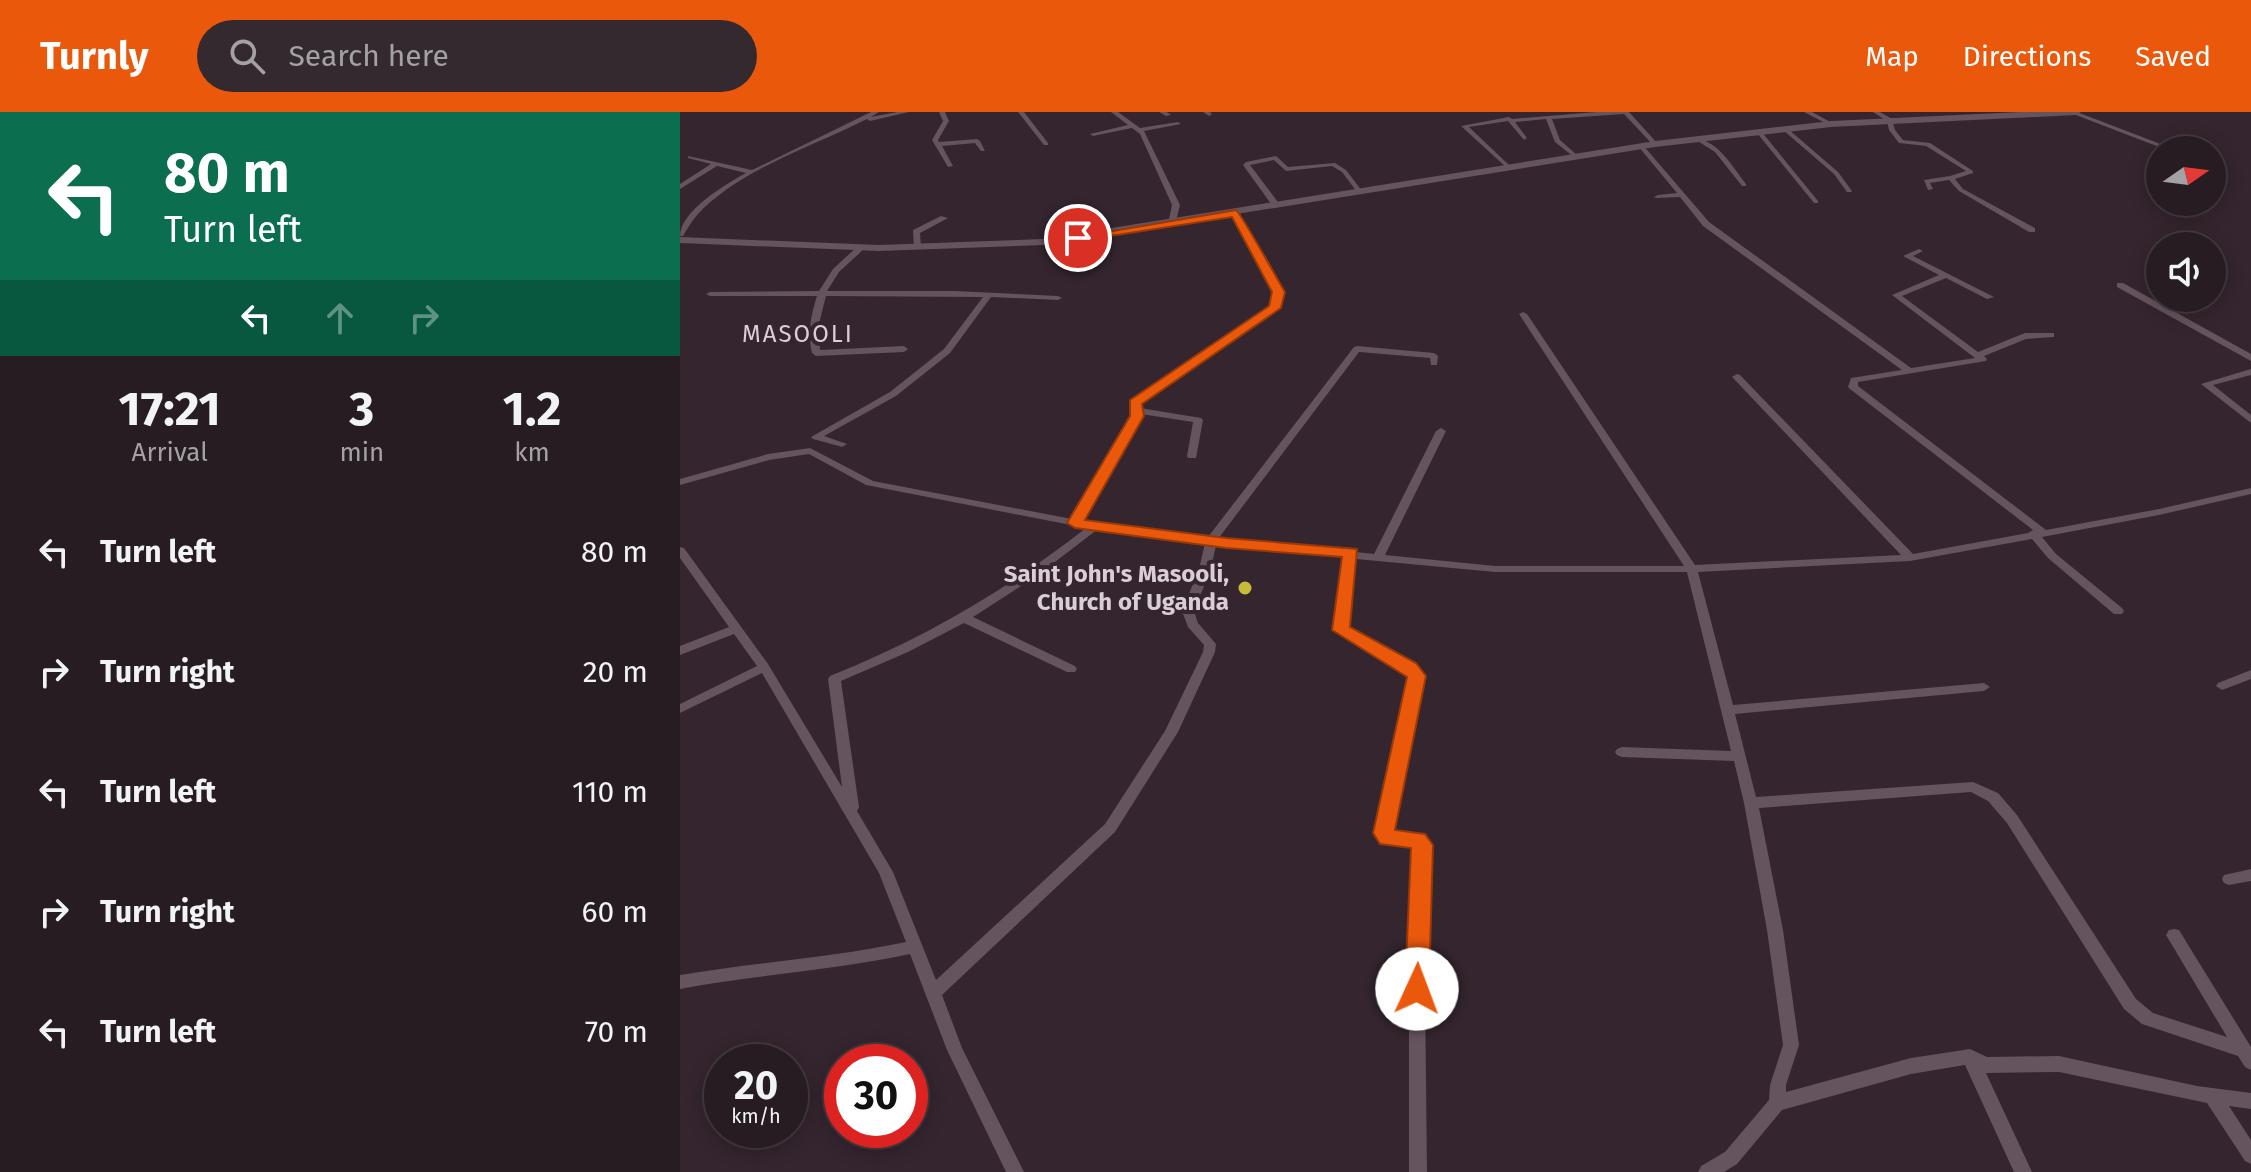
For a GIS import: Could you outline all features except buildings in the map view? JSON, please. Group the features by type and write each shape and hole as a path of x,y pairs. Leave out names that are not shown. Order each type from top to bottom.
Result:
{"street":[{"path":"876,112 752,172 701,207 681,240 861,248 1043,242 1640,145 1831,124 2073,112 2146,140"},
{"path":"859,121 906,112"},
{"path":"942,112 946,121 935,138 950,166"},
{"path":"1021,112 1046,144"},
{"path":"1114,112 1136,128 1176,205 1172,223"},
{"path":"1507,166 1464,126 1509,119 1624,112 1655,144"},
{"path":"1807,112 1831,124"},
{"path":"1876,112 1890,120 1892,130 1901,142 1928,144 1971,173 1926,181 1930,189"},
{"path":"1548,117 1557,141 1574,155"},
{"path":"1511,121 1524,138"},
{"path":"1093,134 1178,124"},
{"path":"1785,129 1836,173 1849,191"},
{"path":"1759,132 1816,202"},
{"path":"1698,139 1717,151 1744,185"},
{"path":"939,144 977,141 983,150"},
{"path":"1640,145 1706,224 1908,370"},
{"path":"690,157 752,172"},
{"path":"1277,206 1246,165 1248,163 1276,158 1286,169 1333,164 1344,171 1359,191"},
{"path":"680,187 717,164"},
{"path":"1951,178 1961,190 2032,230"},
{"path":"1658,197 1682,195"},
{"path":"1075,523 1137,416 1135,403 1278,305 1277,287 1242,231 1236,213"},
{"path":"917,247 916,232 944,218"},
{"path":"861,248 833,274 824,292 812,341 816,353 904,349"},
{"path":"1919,251 1907,256 1990,297"},
{"path":"1944,276 1896,295 1980,354 1983,357 1981,360 1854,380 1852,384 2038,533 2052,556 2118,611"},
{"path":"2120,285 2251,358"},
{"path":"710,294 824,292 1058,298"},
{"path":"842,444 816,437 893,394 947,351 989,294"},
{"path":"1523,314 1692,569 1751,803 1775,930 1791,1045 1778,1085 1777,1103"},
{"path":"1980,354 2025,336 2051,335"},
{"path":"933,993 1110,828 1171,732 1209,652 1210,644 1192,624 1188,611 1205,569 1211,541 1357,349 1434,356 1434,363"},
{"path":"2251,372 2206,384 2251,420"},
{"path":"1737,377 1910,558"},
{"path":"1135,410 1198,420 1192,456"},
{"path":"1379,556 1441,431"},
{"path":"680,482 768,457 810,451 870,483 1075,523 1211,541 1495,569 1692,569 1910,558 2159,512 2251,491"},
{"path":"853,814 834,679 929,639 1022,584 1095,526"},
{"path":"680,550 764,667 886,872 955,1050 1015,1172"},
{"path":"1351,553 1341,630 1410,668 1417,676 1383,833 1388,838 1418,840 1422,845 1417,989 1418,1172"},
{"path":"964,618 1071,669"},
{"path":"680,651 735,629"},
{"path":"680,709 764,667"},
{"path":"2222,686 2251,674"},
{"path":"1729,710 1984,687"},
{"path":"1622,752 1740,756"},
{"path":"1751,803 1973,787 1986,792 2012,819 2130,1004 2148,1019 2247,1056"},
{"path":"2229,879 2251,875"},
{"path":"2174,935 2247,1056"},
{"path":"680,982 746,969 869,958 915,947"},
{"path":"1970,1057 2023,1172"},
{"path":"1707,1172 1731,1158 1777,1103 1911,1066 1970,1057 1985,1065 2059,1064 2212,1096 2251,1101"},
{"path":"2212,1096 2251,1155"}],"place":[{"name":"Saint John's Masooli, Church of Uganda","path":"1245,588"}],"district":[{"name":"MASOOLI","path":"798,334"}],"route":[{"path":"1078,238 1236,213 1242,231 1279,292 1275,308 1135,403 1137,416 1075,523 1226,543 1351,553 1341,630 1410,668 1417,676 1383,833 1388,838 1418,840 1422,845 1417,989"}]}
